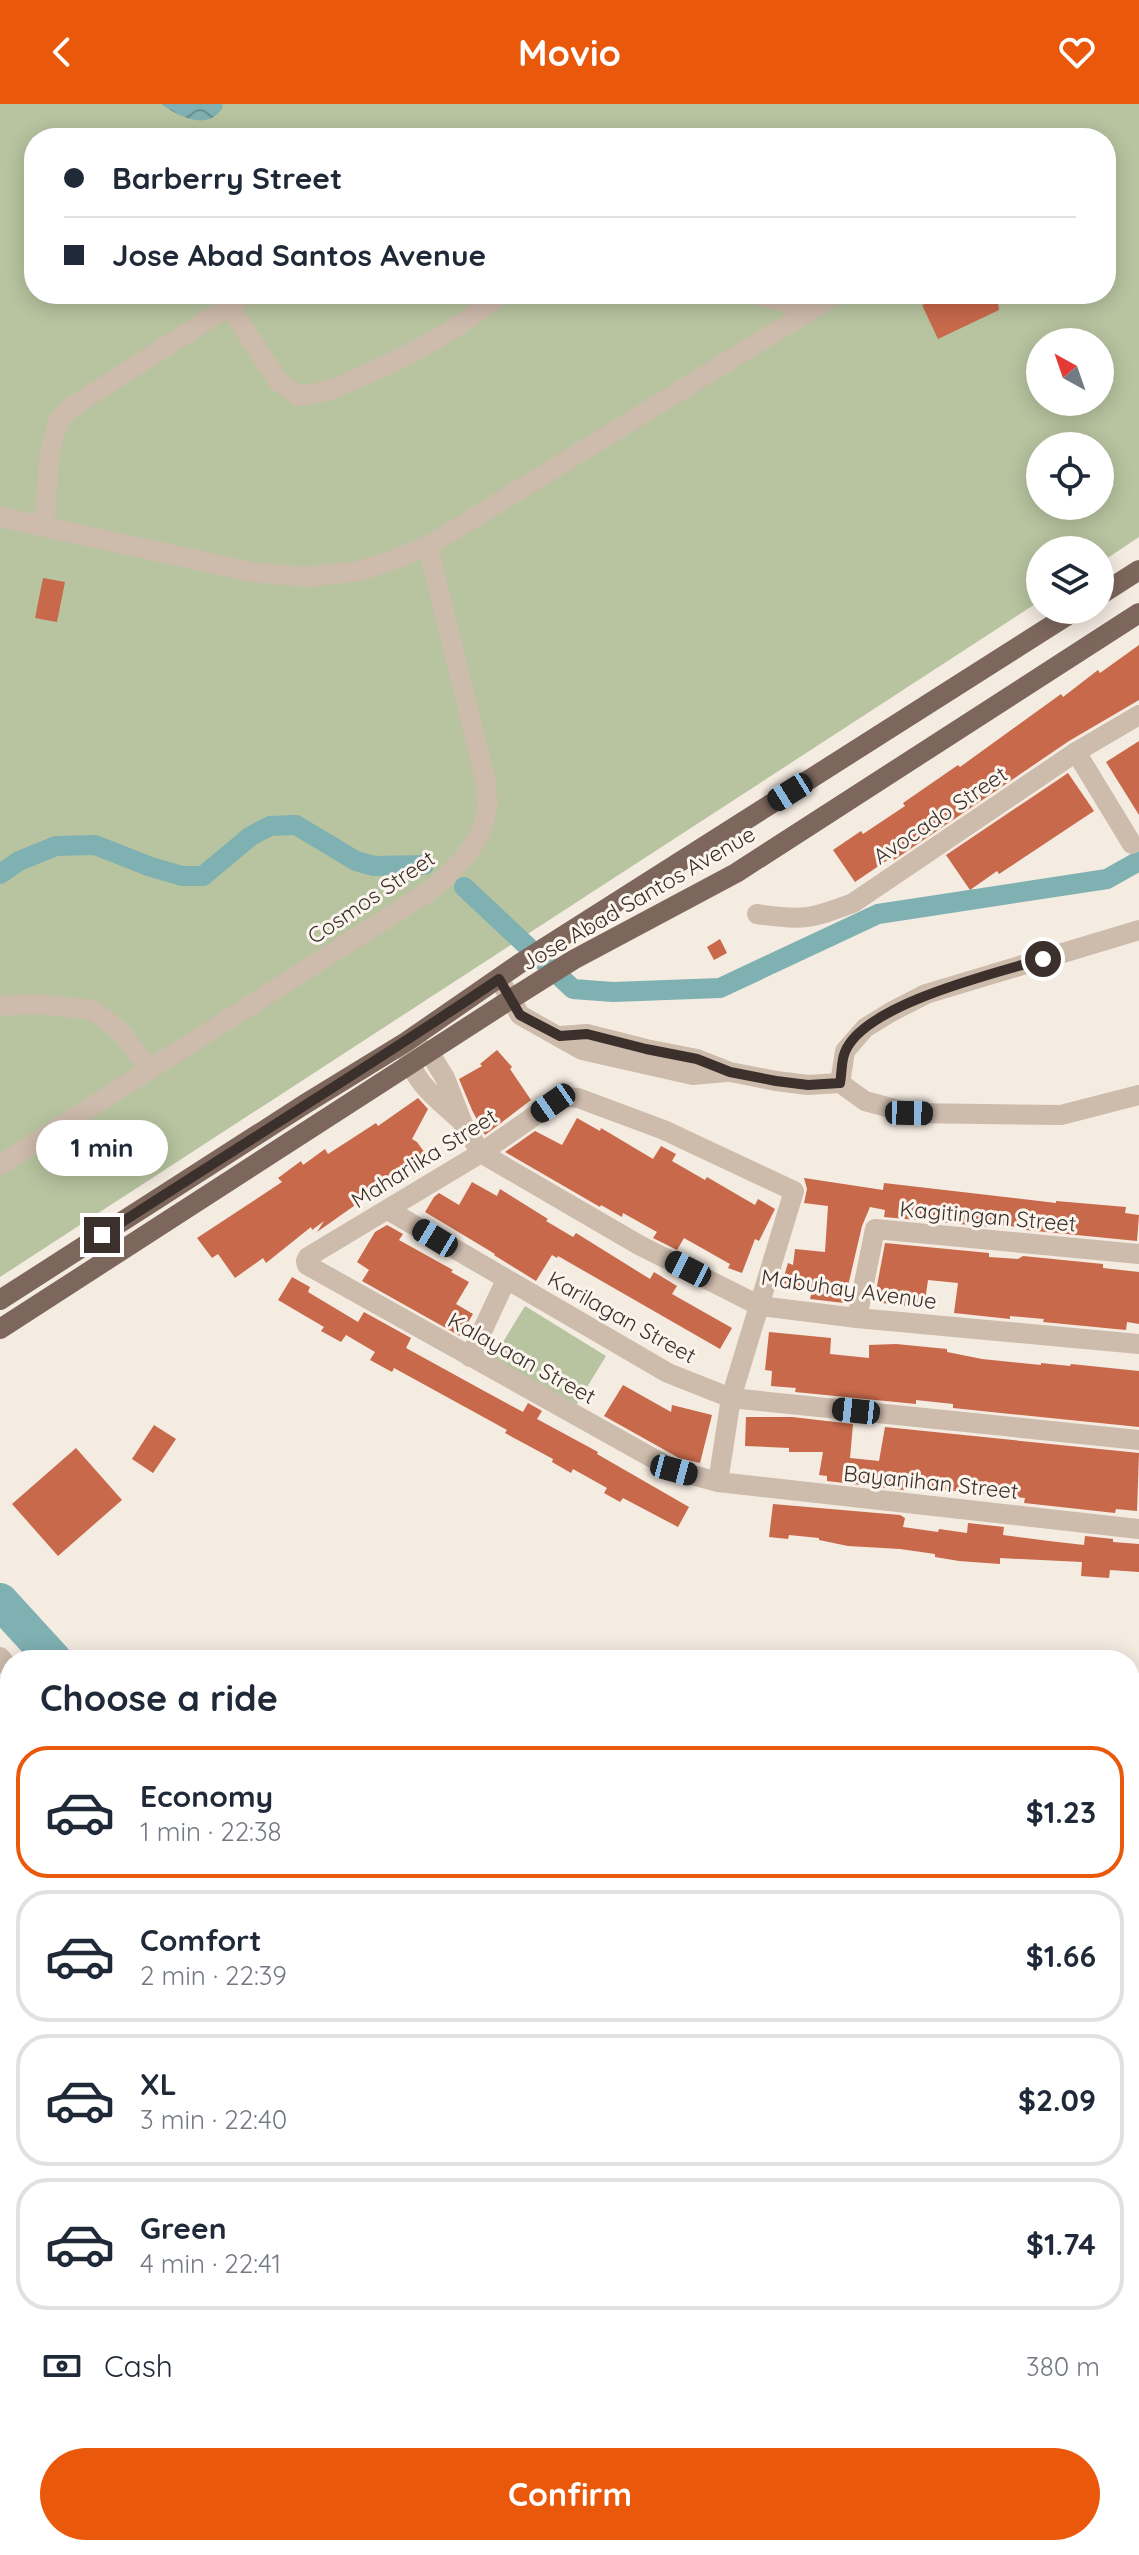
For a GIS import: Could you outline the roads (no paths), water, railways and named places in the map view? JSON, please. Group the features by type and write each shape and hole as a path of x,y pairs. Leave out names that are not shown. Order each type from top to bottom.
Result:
{"main road":[{"path":"1114,586 1139,570"},
{"name":"Jose Abad Santos Avenue","path":"0,1329 573,960 736,873 1139,613"},
{"name":"Jose Abad Santos Avenue","path":"0,1300 291,1112 406,1042 559,938 1054,624"}],"street":[{"path":"44,526 50,450 59,420 72,407 232,304"},
{"path":"229,306 278,381 299,396 328,392 420,350 461,326 488,304"},
{"path":"792,304 812,309"},
{"path":"0,517 251,572 306,577 359,571 428,546 820,304"},
{"name":"Cosmos Street","path":"0,1165 431,890 461,862 479,836 487,812 486,783 428,546"},
{"name":"Avocado Street","path":"757,914 793,920 813,918 853,903 1076,752 1139,715"},
{"path":"1076,752 1132,844"},
{"path":"840,1083 845,1051 865,1028 926,994 1139,930"},
{"path":"499,979 520,1015 560,1036 587,1034 697,1059 730,1072 808,1085 840,1083 865,1101 909,1113 1061,1115 1139,1095"},
{"path":"0,1006 36,1004 93,1010 120,1031 149,1069"},
{"path":"406,1042 429,1052"},
{"path":"406,1042 409,1066"},
{"name":"Mabuhay Avenue","path":"429,1052 445,1078 463,1124 481,1153 639,1245 760,1306 1139,1344"},
{"name":"Mabuhay Avenue","path":"409,1066 428,1090 463,1124"},
{"name":"Maharlika Street","path":"307,1265 308,1257 481,1153 553,1103 565,1097 578,1098 664,1130 794,1191 760,1306"},
{"name":"Karilagan Street","path":"388,1210 668,1373 731,1398 1139,1440"},
{"name":"Kagitingan Street","path":"857,1318 875,1229 1139,1254"},
{"name":"Kalayaan Street","path":"307,1265 674,1470 718,1482"},
{"path":"470,1357 506,1280"},
{"path":"718,1482 731,1398 760,1306"},
{"name":"Bayanihan Street","path":"718,1482 1139,1529"}],"water":[{"path":"161,104 222,104 223,107 210,119 194,120"}],"waterway":[{"path":"0,874 19,861 56,846 95,845 182,876 203,876 251,836 270,826 296,825 356,861 374,866 424,865"},
{"path":"464,887 573,989 613,992 720,988 878,914 1107,879 1139,861"},
{"path":"0,1601 45,1650"}]}
